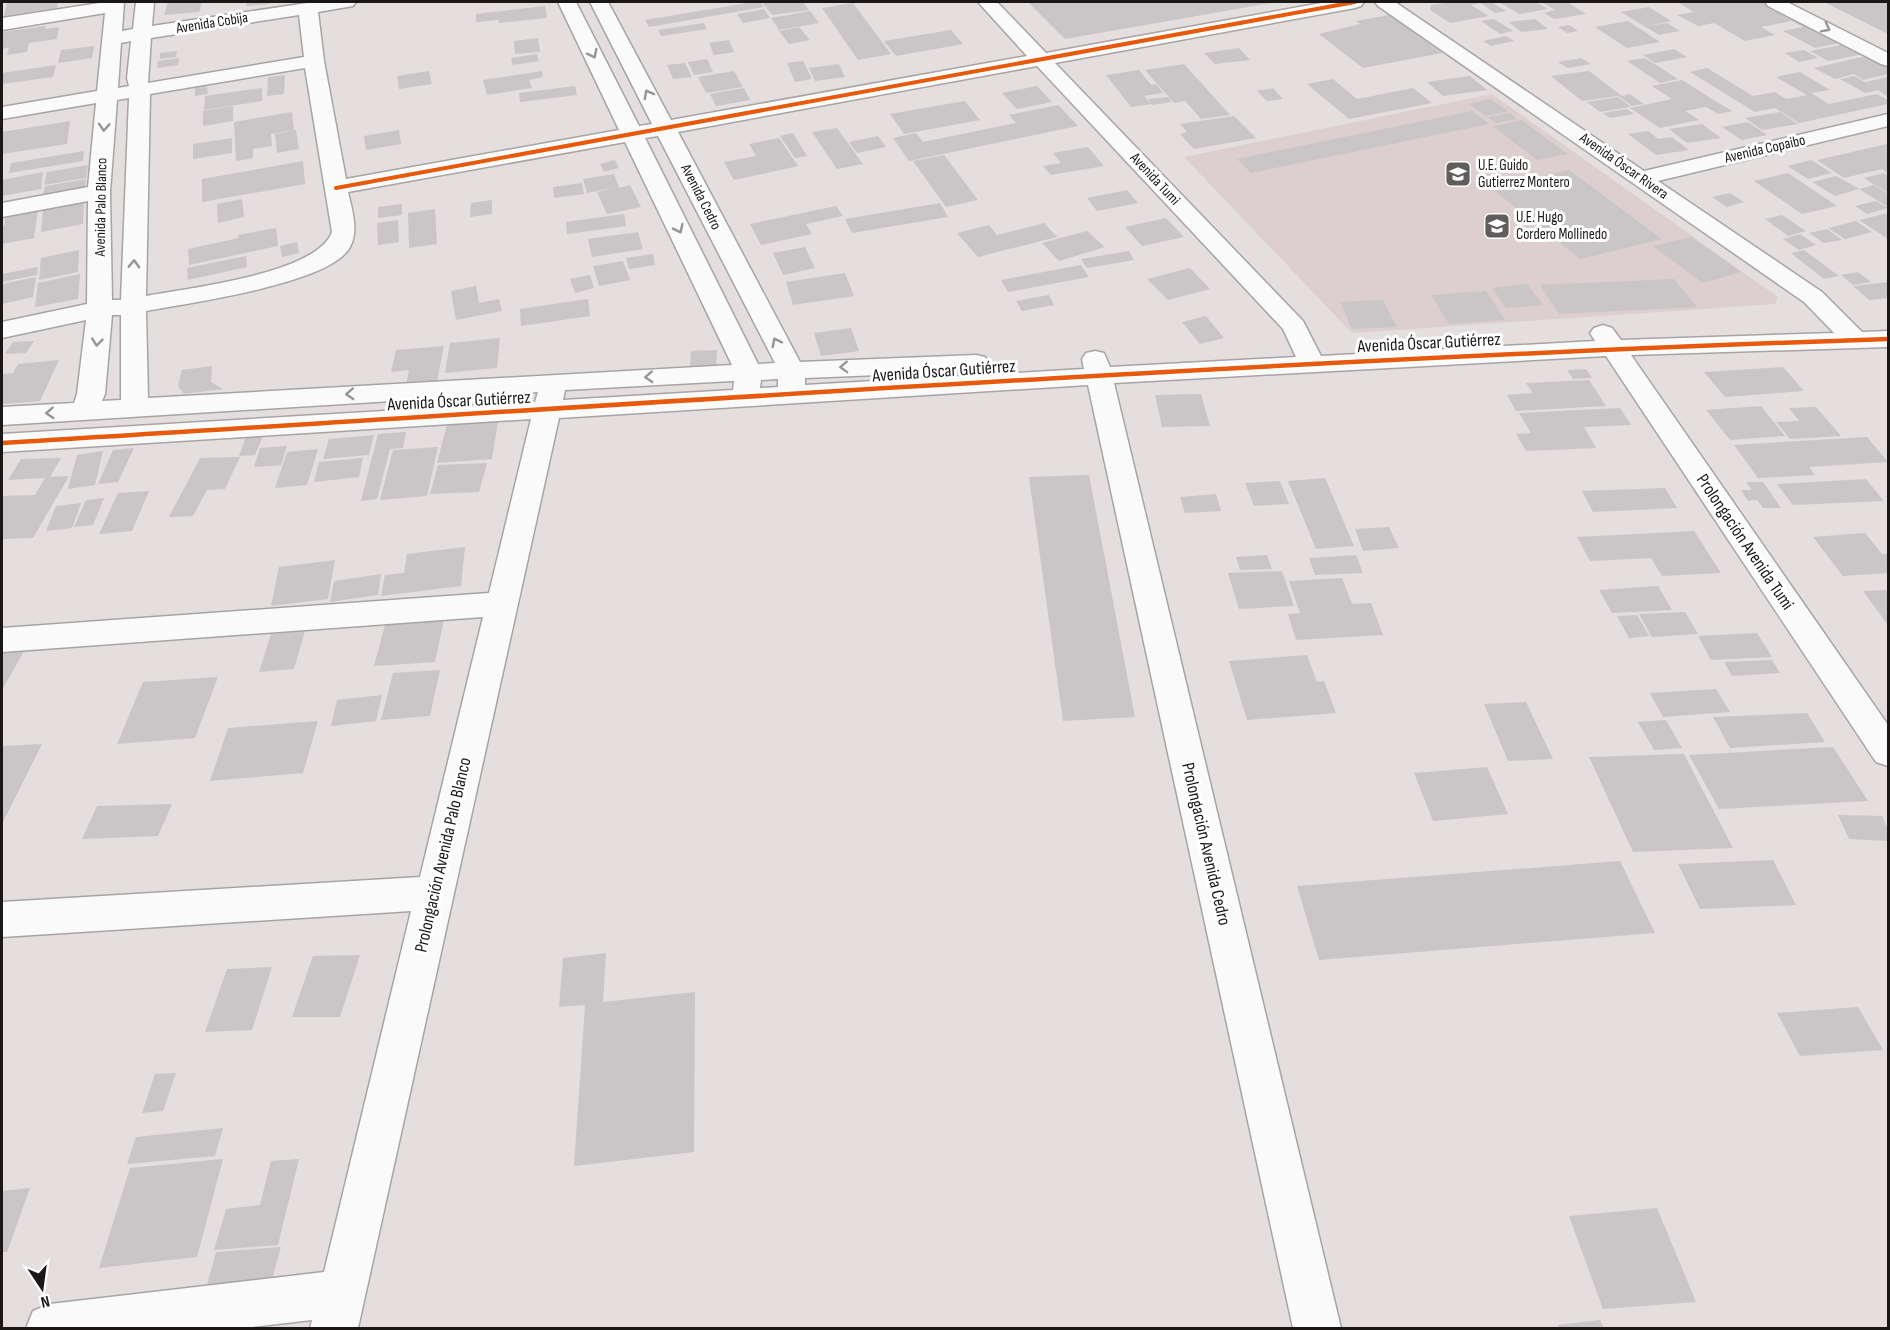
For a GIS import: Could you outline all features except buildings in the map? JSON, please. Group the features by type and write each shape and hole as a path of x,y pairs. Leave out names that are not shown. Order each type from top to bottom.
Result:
{"street":[{"name":"Avenida Palo Blanco","path":"135,407 133,306 138,83 145,2"},
{"name":"Avenida Cobija","path":"113,38 347,2"},
{"name":"Avenida Cedro","path":"567,2 633,132 749,372"},
{"name":"Avenida Cedro","path":"599,2 791,369 792,397"},
{"name":"Avenida Tumi","path":"987,2 1294,326 1309,357"},
{"path":"336,188 664,126 1355,2"},
{"name":"Avenida Óscar Rivera","path":"1384,2 1813,297 1847,331"},
{"path":"1774,2 1888,60"},
{"path":"1811,2 1888,41"},
{"name":"Avenida Palo Blanco","path":"84,411 91,394 100,309 99,192 115,4"},
{"path":"2,24 115,4"},
{"path":"2,330 100,309 133,306 267,281 314,263 339,246 344,232 314,61 308,8"},
{"path":"2,113 138,83 314,61"},
{"path":"2,101 107,89"},
{"name":"Avenida Copaibo","path":"1641,178 1888,120"},
{"path":"2,210 99,192"},
{"name":"Avenida Óscar Gutiérrez","path":"2,443 550,396 791,369 1096,367 1607,340 1847,331 1888,320"},
{"name":"Avenida Óscar Gutiérrez","path":"1847,331 1888,339"},
{"name":"Prolongación Avenida Tumi","path":"1607,340 1888,752"},
{"name":"Avenida Óscar Gutiérrez","path":"2,416 135,407 550,396 745,399 792,397 1096,367"},
{"name":"Prolongación Avenida Cedro","path":"1096,367 1317,1329"},
{"path":"745,399 749,372"},
{"name":"Prolongación Avenida Palo Blanco","path":"338,1311 550,396"},
{"path":"2,640 501,604"},
{"path":"2,920 434,893"},
{"path":"50,1329 338,1311"}],"shaded area":[{"path":"1492,94 1778,297 1775,304 1352,333 1184,157"}],"cycle path":[{"path":"336,188 1355,2"},
{"path":"2,443 1098,376 1612,348 1888,339"}],"place":[{"name":"U.E. Guido Gutierrez Montero","path":"1458,174"},
{"name":"U.E. Hugo Cordero Mollinedo","path":"1497,226"}]}
